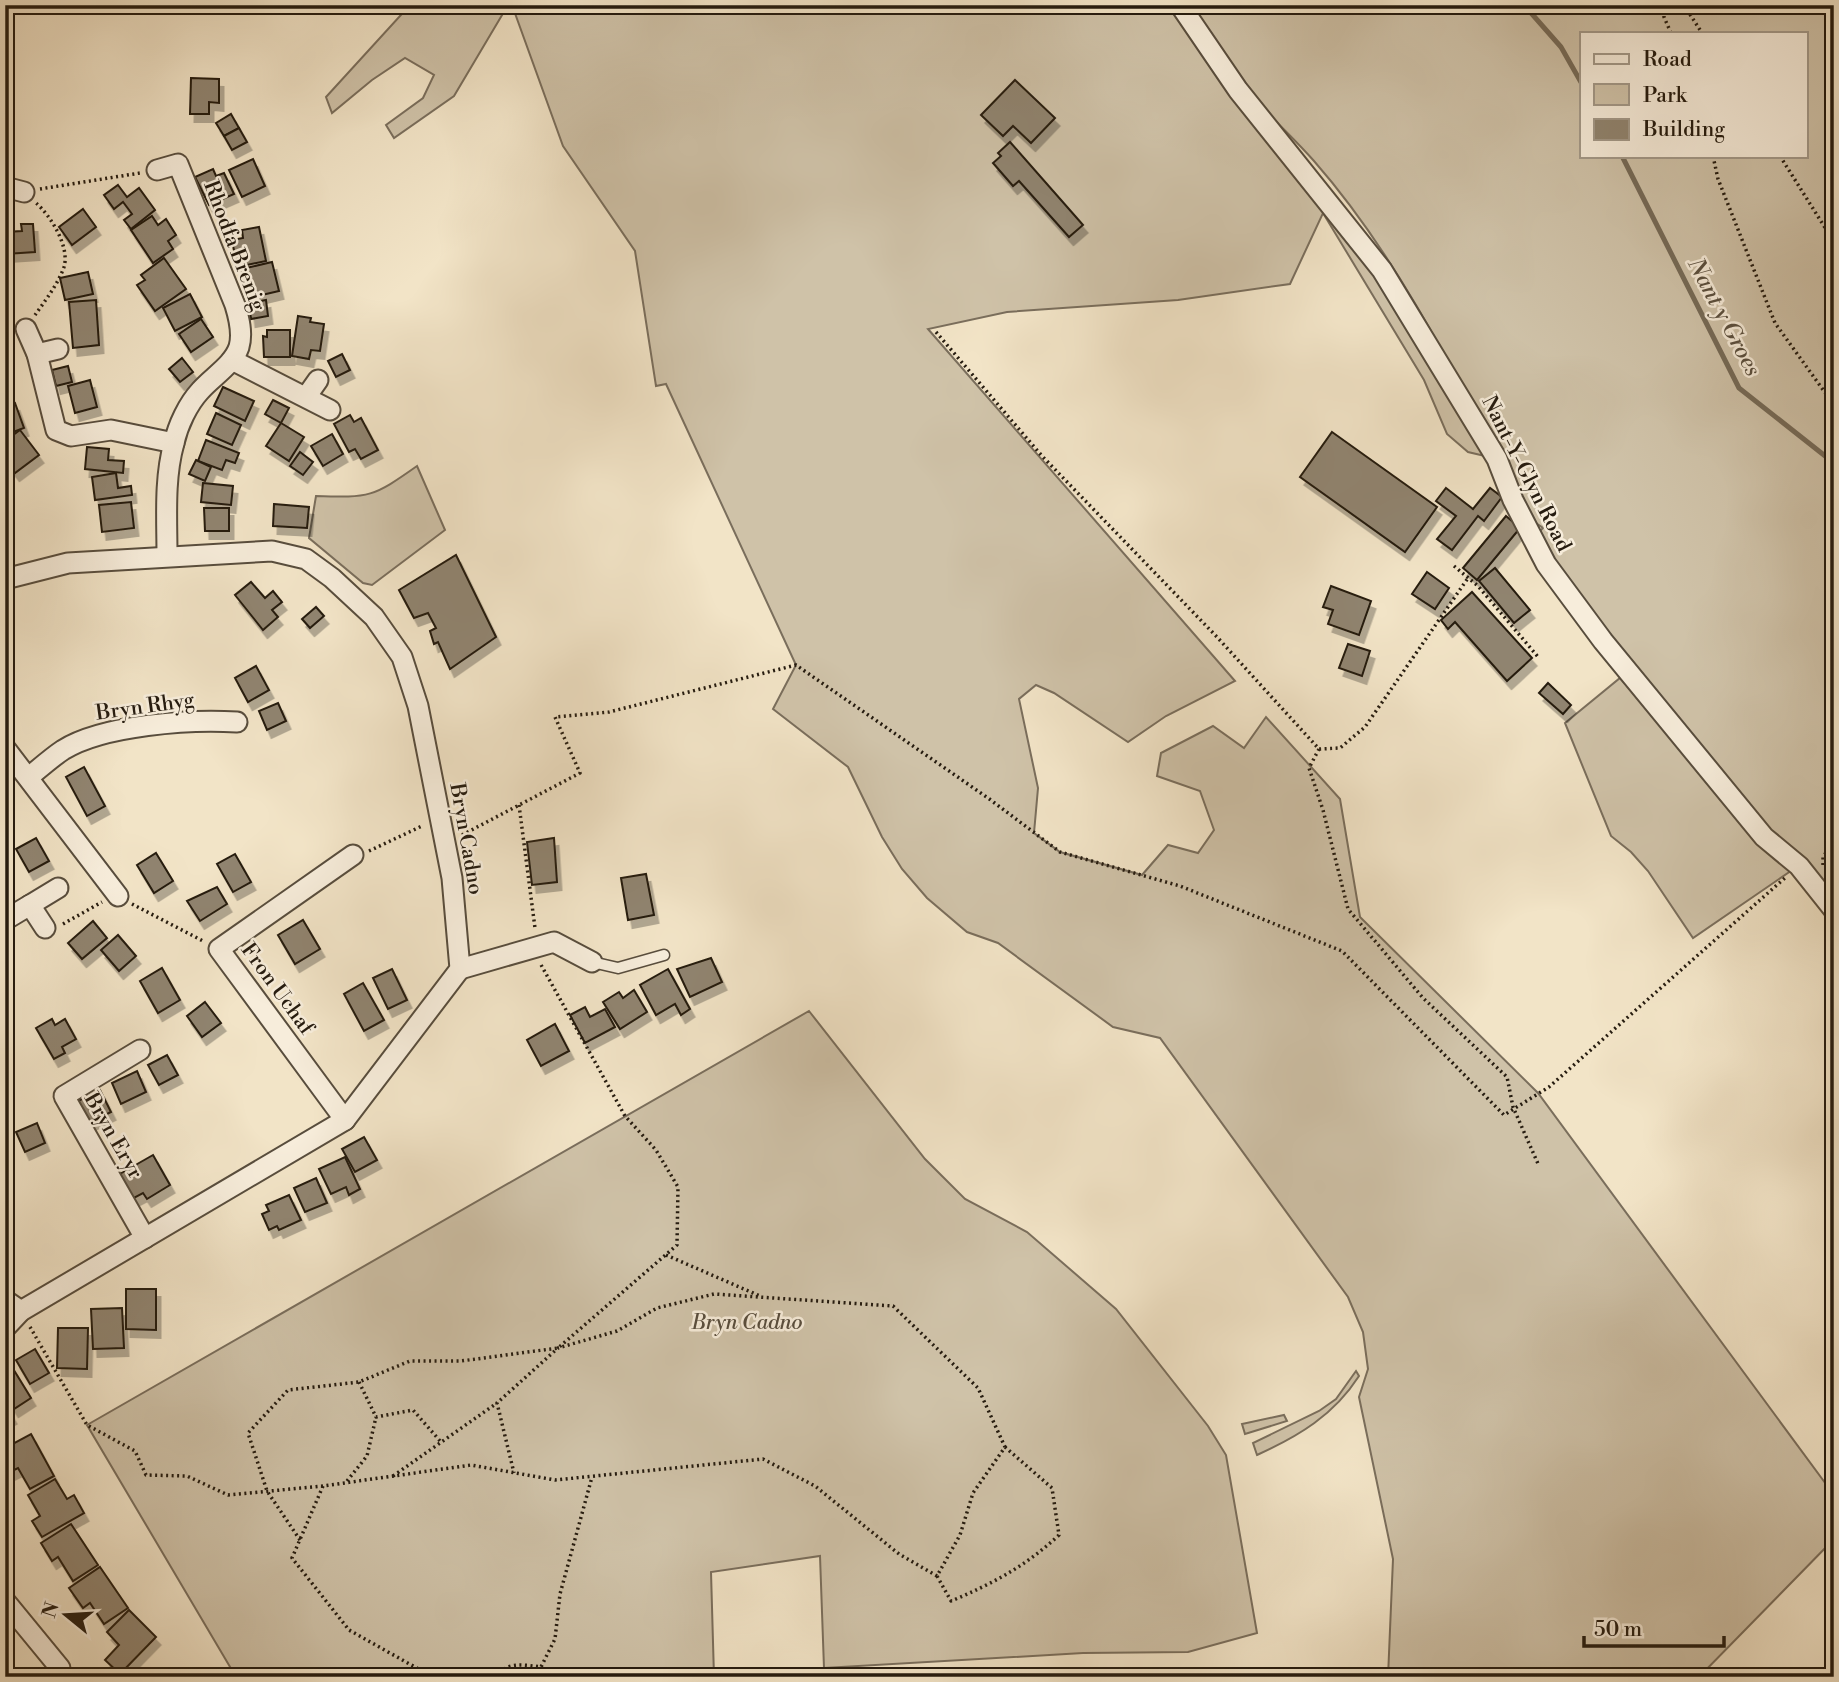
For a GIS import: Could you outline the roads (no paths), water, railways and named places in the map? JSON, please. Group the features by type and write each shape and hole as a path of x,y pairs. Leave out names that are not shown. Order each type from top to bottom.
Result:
{"street":[{"name":"Nant-Y-Glyn Road","path":"1180,5 1238,90 1330,201 1382,271 1497,459 1513,500 1546,564 1603,641 1764,837 1798,866 1834,910"},
{"name":"Rhodfa Brenig","path":"157,170 178,164 235,305 241,329 239,347 232,360"},
{"path":"26,329 37,354 56,430 63,435 111,430 174,443"},
{"path":"37,354 58,349"},
{"path":"167,555 167,500 174,443 182,419 198,393 232,360 330,410"},
{"path":"306,397 318,380"},
{"name":"Bryn Cadno","path":"5,579 68,563 167,555 272,551 306,559 332,578 374,617 402,657 414,694 452,878 460,969"},
{"name":"Bryn Rhyg","path":"29,777 63,750 99,734 187,722 237,722"},
{"path":"5,748 116,894"},
{"name":"Fron Uchaf","path":"345,1119 219,949 353,855"},
{"path":"5,920 58,888"},
{"path":"30,905 45,928"},
{"path":"5,1328 13,1306 145,1238 345,1119 460,969 554,942 592,962"},
{"name":"Bryn Eryr","path":"140,1050 64,1096 145,1238"},
{"path":"5,1601 63,1672"}],"lane":[{"path":"592,962 618,968 664,955"}],"waterway":[{"name":"Nant y Groes","path":"1524,5 1561,47 1580,80"},
{"name":"Nant y Groes","path":"1623,158 1739,388 1834,463"}]}
